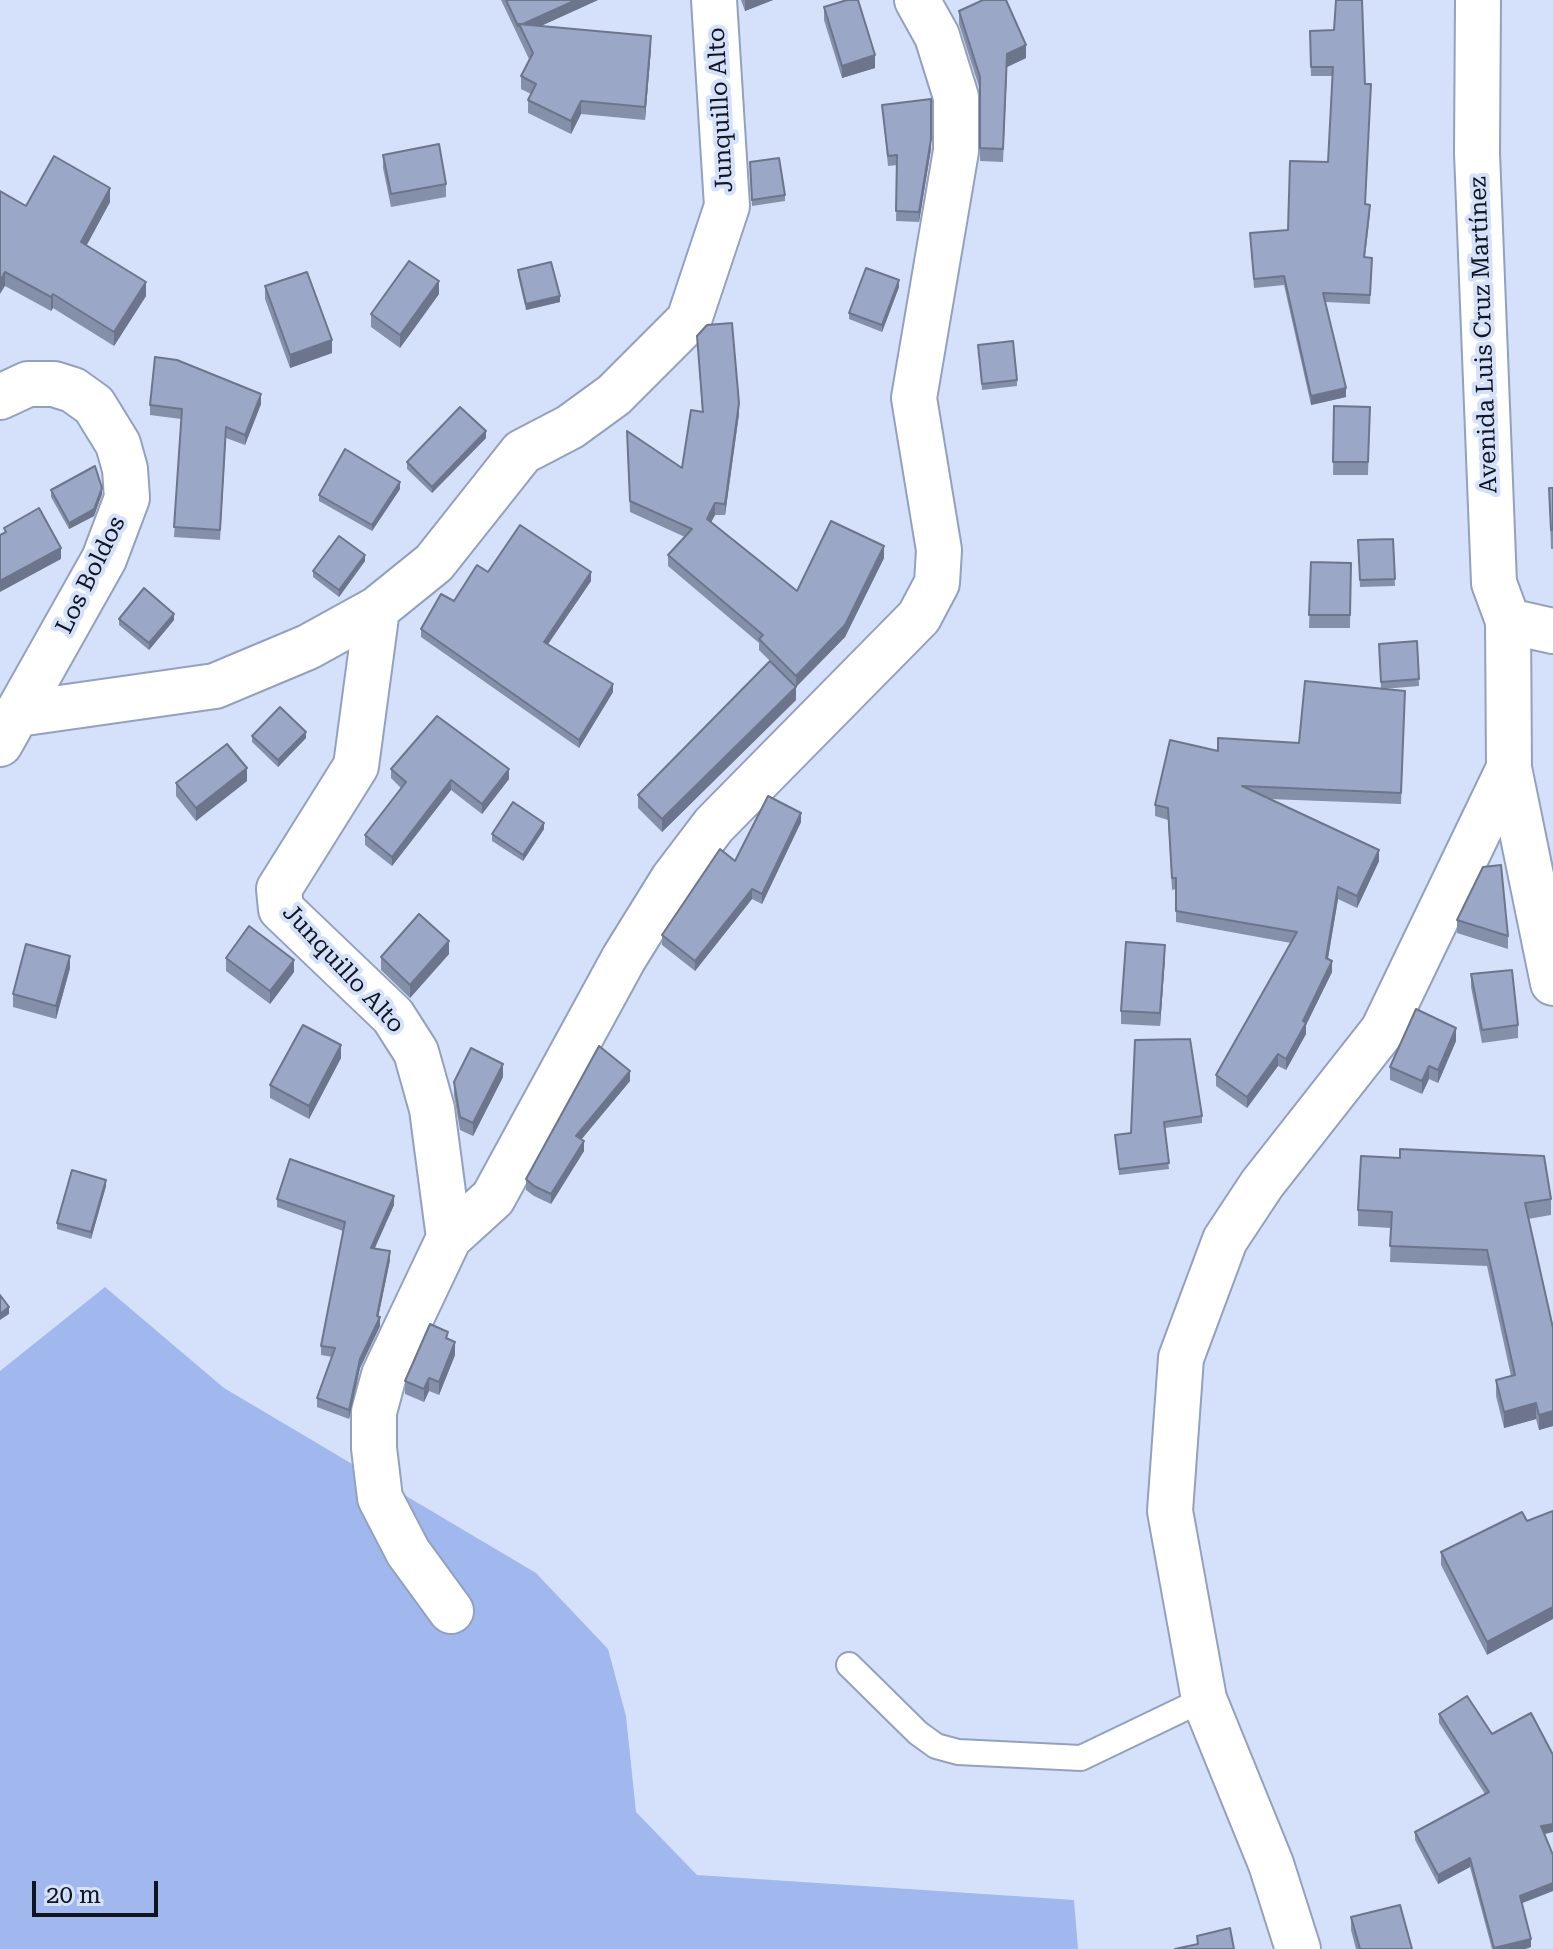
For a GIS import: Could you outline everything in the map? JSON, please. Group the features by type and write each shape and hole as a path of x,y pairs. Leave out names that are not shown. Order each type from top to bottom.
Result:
{"street":[{"name":"Junquillo Alto","path":"449,1238 432,1109 416,1052 393,1016 281,909 278,899 286,875 356,766 377,609 434,563 522,452 570,427 614,395 689,320 727,206 714,0"},
{"path":"451,1611 408,1552 380,1498 374,1448 374,1412 384,1375 449,1238 493,1198 624,958 673,879 714,825 901,636 927,606 937,583 939,550 914,398 956,151 956,97 937,36 917,0"},
{"name":"Avenida Luis Cruz Martínez","path":"1478,0 1477,153 1494,583 1508,621 1509,768"},
{"name":"Los Boldos","path":"0,397 28,384 54,384 83,397 100,413 118,444 126,483 122,519 104,559 9,729"},
{"path":"9,729 215,686 308,647 377,609"},
{"path":"1508,621 1553,631"},
{"path":"1509,768 1553,983"},
{"path":"1298,1949 1271,1864 1204,1699 1170,1511 1181,1358 1225,1240 1262,1184 1383,1030 1509,768"}],"lane":[{"path":"849,1665 918,1733 936,1746 958,1752 1081,1758 1204,1699"}],"shaded area":[{"path":"105,1287 224,1388 536,1573 608,1649 626,1716 636,1812 697,1875 1074,1900 1078,1949 0,1949 0,1371"}],"building":[{"path":"506,0 576,0 518,26"},
{"path":"858,0 875,55 842,66 824,7"},
{"path":"983,0 1006,0 1026,45 1007,54 1003,149 980,148 980,77 959,11"},
{"path":"1336,0 1362,0 1365,84 1371,84 1365,204 1370,205 1364,257 1372,258 1370,295 1323,293 1346,388 1311,396 1284,276 1254,279 1250,233 1288,230 1290,161 1328,162 1333,67 1311,67 1310,31 1334,30"},
{"path":"519,24 651,36 645,107 581,101 571,121 528,100 536,84 521,76 533,53"},
{"path":"931,99 931,139 919,212 896,211 897,155 888,156 882,105"},
{"path":"439,144 446,184 391,194 383,155"},
{"path":"54,156 110,188 81,242 146,282 114,332 53,294 51,297 5,272 0,281 0,191 26,206"},
{"path":"779,158 785,195 752,200 750,162"},
{"path":"409,261 439,281 400,335 371,314"},
{"path":"551,262 560,296 526,304 518,270"},
{"path":"866,268 899,280 882,325 849,313"},
{"path":"307,272 332,340 290,355 265,286"},
{"path":"732,323 739,403 725,504 715,503 707,519 797,591 831,521 884,546 845,625 796,676 759,639 763,635 668,555 692,529 630,501 627,431 682,468 691,410 703,412 697,336 707,325"},
{"path":"1013,341 1017,380 982,384 978,345"},
{"path":"155,357 177,360 261,394 245,435 226,427 220,530 174,527 182,409 150,405"},
{"path":"1334,406 1370,407 1368,462 1333,462"},
{"path":"460,407 486,431 432,487 407,462"},
{"path":"345,449 400,482 372,525 319,495"},
{"path":"95,466 102,488 94,509 69,523 51,490"},
{"path":"1549,488 1553,488 1553,530 1551,530"},
{"path":"39,508 61,548 0,581 0,535 6,532 4,528"},
{"path":"520,525 591,572 544,642 613,684 579,740 421,629 441,594 454,601 477,565 488,572"},
{"path":"339,536 365,555 339,590 313,571"},
{"path":"1393,539 1395,579 1360,580 1358,540"},
{"path":"1311,562 1351,563 1350,615 1309,615"},
{"path":"144,588 174,614 149,643 119,619"},
{"path":"1417,641 1419,679 1381,682 1379,644"},
{"path":"770,661 796,687 662,819 638,795"},
{"path":"1305,681 1405,691 1401,793 1242,786 1379,850 1357,896 1338,887 1326,958 1332,961 1303,1021 1306,1023 1286,1059 1278,1054 1247,1097 1216,1075 1297,932 1176,911 1176,878 1172,878 1168,808 1155,805 1170,740 1218,751 1218,738 1299,743"},
{"path":"280,707 306,732 278,760 252,736"},
{"path":"437,716 509,769 482,804 451,780 392,857 365,835 406,782 391,769"},
{"path":"227,744 247,768 196,808 176,783"},
{"path":"768,796 801,813 762,894 752,889 695,961 662,935 720,849 735,861"},
{"path":"513,802 544,823 523,855 492,834"},
{"path":"1501,865 1508,936 1457,920 1483,867"},
{"path":"419,914 449,941 410,985 381,957"},
{"path":"249,926 294,960 270,991 226,958"},
{"path":"1126,942 1165,945 1160,1013 1121,1011"},
{"path":"26,944 70,956 56,1006 13,994"},
{"path":"1512,970 1518,1025 1482,1030 1471,974"},
{"path":"1416,1009 1456,1028 1438,1070 1429,1066 1422,1081 1390,1067"},
{"path":"303,1025 341,1045 309,1106 270,1085"},
{"path":"1190,1039 1202,1116 1164,1122 1169,1163 1119,1169 1115,1135 1131,1133 1135,1040"},
{"path":"599,1046 630,1071 576,1136 584,1141 551,1194 526,1179"},
{"path":"471,1048 503,1064 473,1123 460,1117 454,1082"},
{"path":"1400,1149 1544,1156 1551,1199 1525,1203 1553,1328 1553,1411 1539,1415 1536,1403 1504,1412 1496,1380 1515,1375 1487,1250 1390,1246 1392,1212 1358,1210 1361,1156 1400,1158"},
{"path":"290,1159 394,1196 371,1248 390,1251 377,1316 380,1317 360,1359 349,1410 317,1398 335,1348 321,1346 345,1222 277,1199"},
{"path":"72,1170 106,1180 91,1232 57,1223"},
{"path":"0,1295 9,1307 0,1314"},
{"path":"430,1324 448,1332 446,1338 455,1342 439,1382 429,1378 424,1389 405,1381"},
{"path":"1553,1511 1553,1607 1487,1642 1441,1552 1522,1512 1527,1521"},
{"path":"1467,1696 1492,1734 1531,1713 1553,1755 1553,1824 1541,1826 1553,1855 1553,1883 1520,1896 1531,1939 1494,1948 1470,1858 1438,1875 1415,1832 1489,1792 1439,1714"},
{"path":"1400,1905 1412,1949 1360,1949 1351,1917"},
{"path":"1230,1928 1234,1949 1175,1949 1198,1944 1197,1936"}]}
